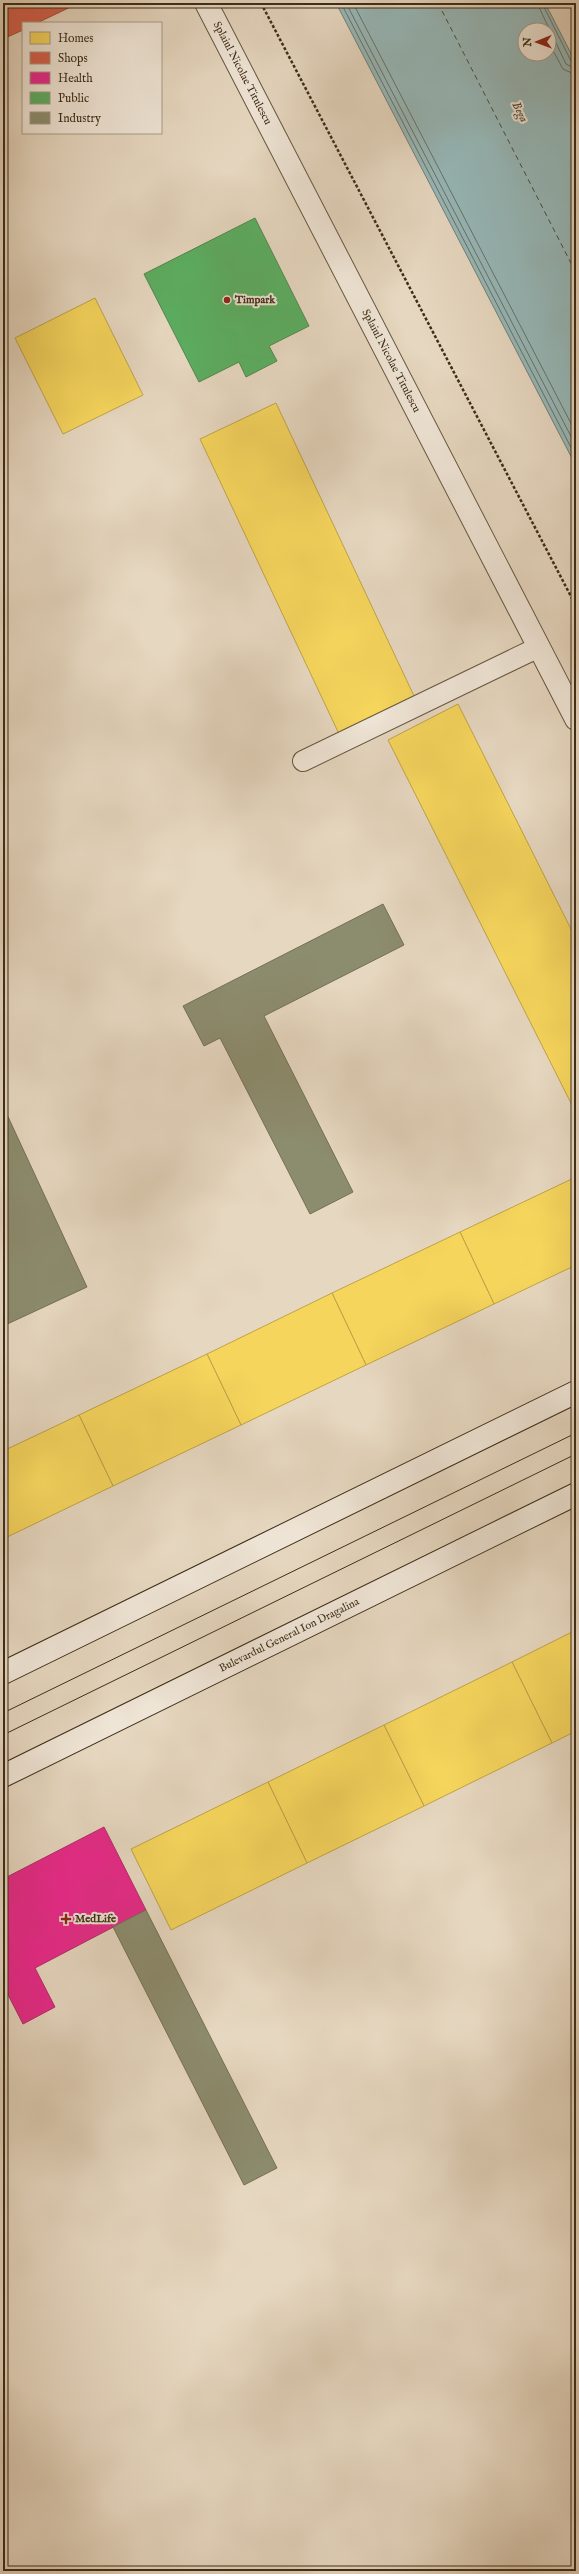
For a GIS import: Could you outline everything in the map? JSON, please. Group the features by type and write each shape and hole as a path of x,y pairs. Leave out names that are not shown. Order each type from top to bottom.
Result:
{"main road":[{"name":"Splaiul Nicolae Titulescu","path":"206,3 576,719"},
{"path":"3,1673 576,1392"},
{"name":"Bulevardul General Ion Dragalina","path":"3,1776 576,1494"}],"lane":[{"path":"302,761 539,647"}],"path":[{"path":"261,3 576,606"}],"water":[{"name":"Bega","path":"336,3 545,3 555,22 517,22 517,62 557,62 557,26 576,63 576,466"}],"building: Homes":[{"path":"95,298 143,395 63,434 15,338"},
{"path":"276,403 415,698 339,734 200,439"},
{"path":"458,704 576,939 576,1113 388,740"},
{"path":"576,1177 576,1265 494,1304 460,1232"},
{"path":"460,1232 494,1304 366,1365 332,1293"},
{"path":"332,1293 366,1365 241,1425 207,1354"},
{"path":"207,1354 241,1425 113,1486 79,1415"},
{"path":"79,1415 113,1486 3,1539 3,1451"},
{"path":"576,1630 576,1731 552,1743 512,1662"},
{"path":"512,1662 552,1743 424,1806 384,1725"},
{"path":"384,1725 424,1806 307,1863 268,1782"},
{"path":"268,1782 307,1863 171,1930 131,1849"}],"building: Shops":[{"path":"3,3 79,3 39,22 22,22 22,30 3,39"}],"building: Health":[{"name":"MedLife","path":"104,1827 146,1910 35,1968 55,2007 23,2024 3,1985 3,1879"}],"building: Public":[{"name":"Timpark","path":"255,218 309,326 269,346 277,361 246,377 239,362 199,382 144,274"}],"building: Industry":[{"path":"383,904 404,945 264,1016 353,1192 310,1214 220,1038 204,1046 183,1006"},
{"path":"3,1106 87,1287 3,1326"},
{"path":"146,1910 277,2168 244,2185 113,1927"}],"ferry route":[{"path":"438,3 576,273"}],"tram line":[{"path":"3,1713 576,1433"},
{"path":"3,1735 576,1454"}],"place":[{"name":"Timpark","path":"227,300"},
{"name":"MedLife","path":"66,1919"}]}
